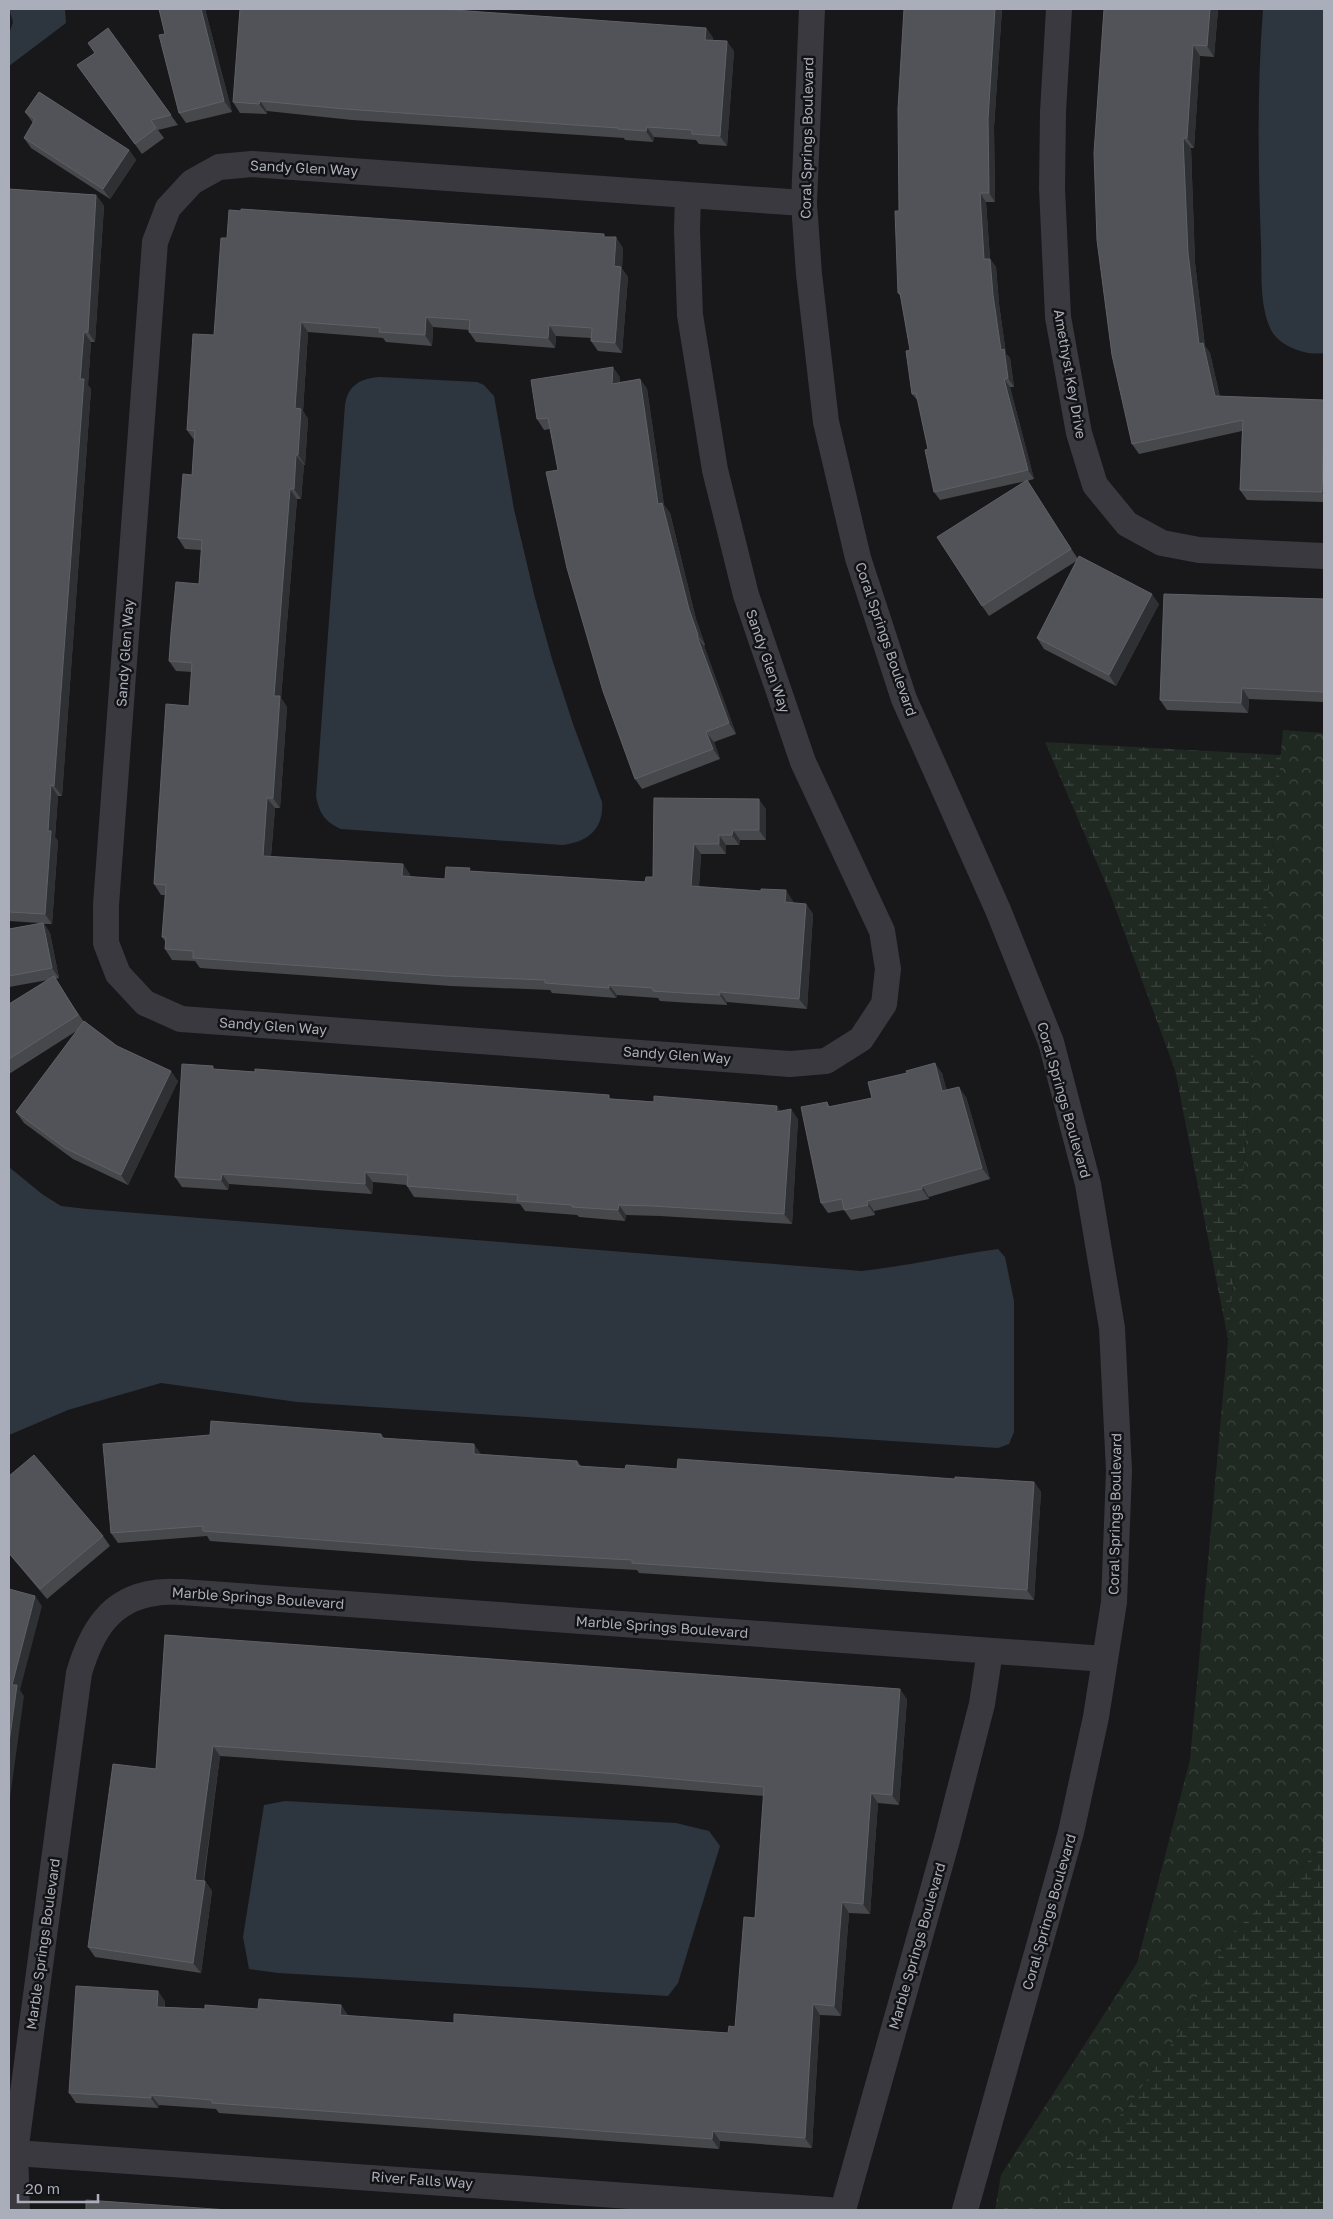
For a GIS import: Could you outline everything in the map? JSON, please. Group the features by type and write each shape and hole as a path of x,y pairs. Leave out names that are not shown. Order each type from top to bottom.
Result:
{"street":[{"name":"Coral Springs Boulevard","path":"812,9 804,203 809,274 826,422 858,558 904,699 998,910 1051,1042 1088,1184 1112,1328 1119,1471 1114,1602 1096,1717 1071,1832 965,2210"},
{"name":"Amethyst Key Drive","path":"1059,9 1053,112 1052,188 1058,317 1079,433 1095,485 1127,524 1162,543 1199,550 1324,556"},
{"name":"Sandy Glen Way","path":"688,195 687,230 690,315 715,470 746,595 802,762 882,931 888,969 884,1004 861,1039 826,1061 790,1064 181,1019 145,1004 118,974 106,943 106,905 155,242 168,208 192,182 219,167 252,164 804,203"},
{"name":"Marble Springs Boulevard","path":"17,2210 15,2153 80,1673 88,1645 102,1622 134,1598 155,1593 182,1592 1105,1660"},
{"name":"Marble Springs Boulevard","path":"843,2210 947,1840 982,1704 990,1651"},
{"name":"River Falls Way","path":"15,2153 829,2210"}],"green space":[{"path":"1283,730 1324,733 1324,1846 1226,1939 1220,1954 1174,2040 1129,2106 1063,2171 1055,2210 995,2210 1001,2175 1137,1963 1190,1760"},
{"path":"1045,742 1281,755 1228,1339 1175,1070 1109,891"},
{"path":"1324,1846 1324,2210 1055,2210 1063,2171 1129,2106 1174,2040 1220,1954 1226,1939"}],"shaded area":[{"path":"9,9 65,9 66,23 9,66 9,34 13,22"},
{"path":"1263,9 1324,9 1324,353 1302,352 1287,346 1275,336 1267,320 1263,299 1261,276 1259,97"},
{"path":"380,377 477,382 484,385 494,396 514,509 535,598 573,724 602,802 602,811 597,827 580,841 562,845 341,829 327,820 319,807 316,796 345,405 349,392 356,384 367,379"},
{"path":"9,1167 42,1194 61,1206 87,1209 862,1271 998,1249 1005,1257 1014,1301 1014,1432 1009,1444 998,1448 297,1402 161,1383 68,1410 9,1435"},
{"path":"285,1801 676,1823 709,1831 720,1846 678,1983 668,1996 278,1973 249,1969 243,1937 264,1805"}],"building":[{"path":"159,9 201,9 224,101 179,113 159,35 165,34"},
{"path":"240,9 440,9 706,28 705,40 727,41 720,136 692,134 692,130 647,127 646,131 260,101 259,104 233,102"},
{"path":"904,9 995,9 988,119 989,193 980,193 984,259 990,259 1001,350 1004,349 1008,378 1004,379 1028,470 934,492 925,450 928,449 916,393 912,394 906,351 910,350 900,293 898,293 895,211 899,211 898,109"},
{"path":"1104,9 1210,9 1207,46 1193,45 1187,138 1183,138 1188,253 1199,344 1203,343 1215,396 1324,400 1322,492 1240,490 1243,420 1132,444 1112,355 1097,240 1094,153"},
{"path":"108,28 171,115 151,120 156,128 135,144 77,65 95,53 88,43"},
{"path":"39,92 129,150 103,189 24,138 35,119 25,112"},
{"path":"9,189 96,195 88,332 84,332 80,379 84,379 54,786 51,785 48,831 51,831 45,914 9,912"},
{"path":"241,209 604,234 604,237 616,237 614,266 621,267 615,343 591,341 592,328 549,325 548,338 469,332 470,320 426,317 425,335 379,332 380,328 301,322 295,408 301,409 298,455 296,455 294,489 290,489 274,696 280,696 273,798 267,798 263,856 403,864 402,876 445,879 446,867 470,868 469,871 645,882 646,877 653,877 654,798 759,799 759,830 733,830 732,835 719,835 719,844 694,844 691,886 761,891 761,889 786,890 785,902 806,904 799,999 720,992 720,995 653,991 653,988 609,985 609,988 545,983 545,980 444,976 193,958 193,951 165,949 166,937 162,937 166,885 154,884 166,704 189,706 192,663 169,661 171,633 176,582 199,584 202,540 178,538 183,474 192,475 195,431 187,430 193,334 214,335 221,238 227,238 229,210 241,211"},
{"path":"613,367 612,384 640,379 658,504 662,503 697,636 729,723 706,732 713,749 635,779 603,691 567,568 546,472 558,470 548,418 537,419 531,380"},
{"path":"1027,480 1071,549 982,606 937,537"},
{"path":"1079,556 1152,594 1109,675 1037,638"},
{"path":"1164,594 1324,599 1324,692 1242,688 1241,703 1160,700"},
{"path":"43,923 52,968 9,976 9,929"},
{"path":"54,976 78,1015 9,1059 9,1004"},
{"path":"84,1021 117,1046 171,1071 121,1175 65,1148 16,1112"},
{"path":"935,1063 942,1091 959,1087 982,1168 922,1186 922,1189 867,1201 868,1205 844,1210 842,1199 821,1203 801,1107 827,1102 828,1107 872,1098 868,1082 907,1073 906,1071"},
{"path":"182,1064 213,1066 213,1069 255,1072 255,1069 609,1095 609,1099 654,1102 654,1096 777,1106 776,1112 791,1109 784,1214 652,1206 619,1205 618,1210 572,1207 572,1205 517,1201 518,1195 407,1186 408,1175 365,1172 365,1184 222,1174 221,1180 175,1177"},
{"path":"211,1421 381,1434 381,1438 474,1444 474,1454 577,1461 577,1466 625,1469 626,1465 677,1469 678,1459 955,1479 955,1477 1034,1482 1027,1590 632,1563 632,1560 467,1551 203,1531 203,1526 111,1533 103,1444 210,1435"},
{"path":"34,1455 103,1536 40,1589 9,1553 9,1476"},
{"path":"9,1589 35,1596 12,1685 17,1685 9,1743"},
{"path":"165,1635 900,1689 892,1795 871,1793 863,1904 842,1902 834,2006 813,2004 805,2138 713,2131 712,2139 212,2103 212,2100 151,2095 151,2098 69,2093 76,1986 158,1991 157,2007 205,2009 205,2005 258,2009 259,1999 341,2005 340,2015 454,2023 454,2014 728,2033 729,2026 735,2027 744,1917 755,1918 764,1787 618,1774 213,1746 195,1880 205,1881 193,1963 88,1947 113,1764 156,1769"},
{"path":"86,2200 228,2210 86,2210"}]}
